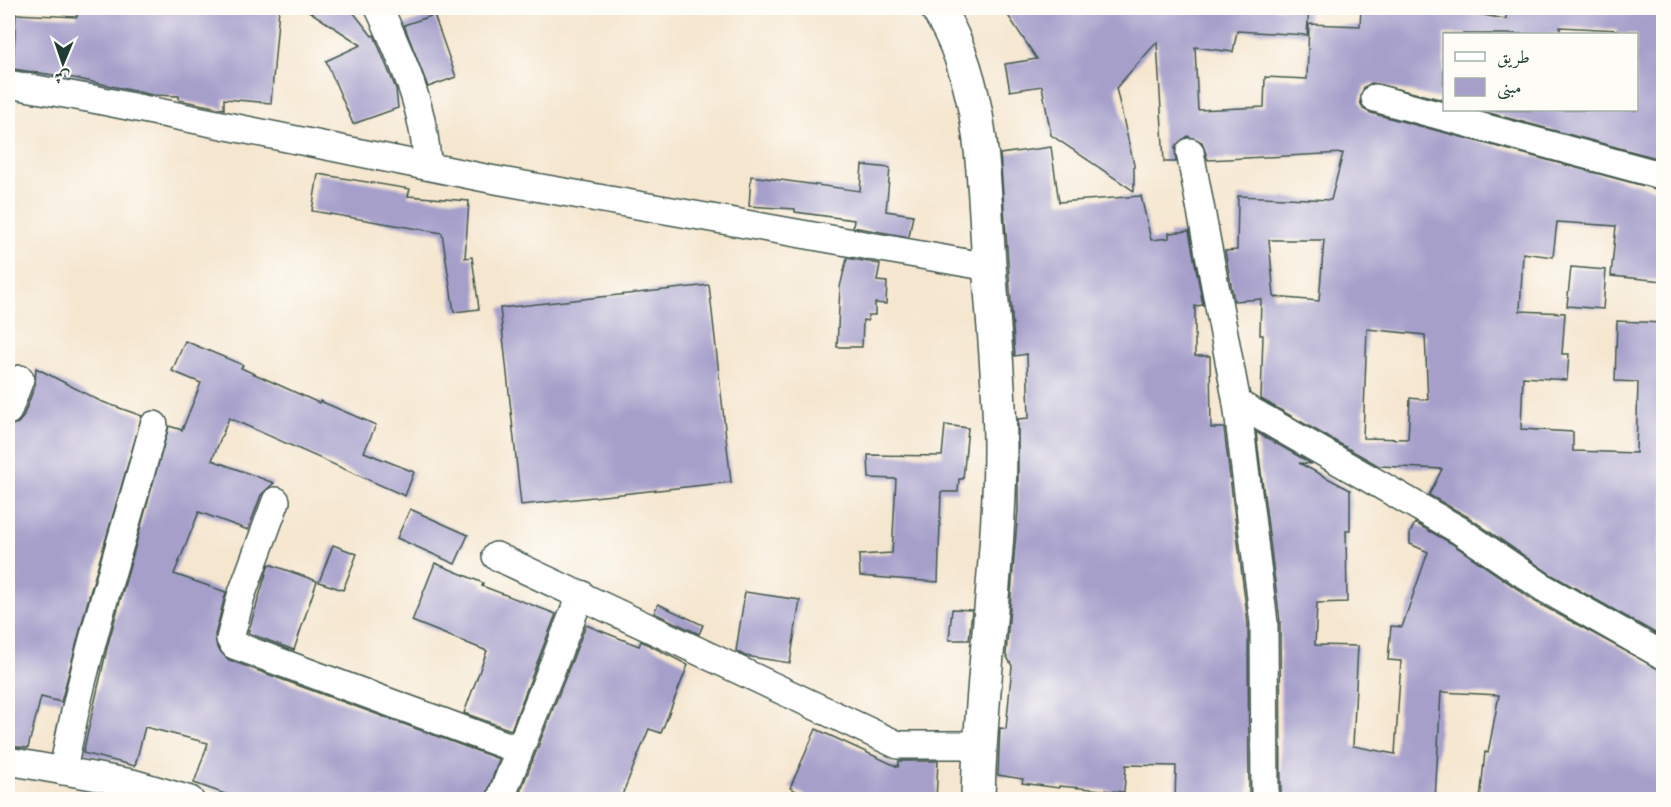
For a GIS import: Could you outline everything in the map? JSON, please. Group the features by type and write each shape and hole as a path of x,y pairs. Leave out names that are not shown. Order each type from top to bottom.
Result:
{"street":[{"path":"379,8 420,111 426,133 427,165"},
{"path":"936,8 959,46 972,98 983,159 1000,447 979,745 978,800"},
{"path":"8,84 513,183 989,267"},
{"path":"1374,98 1664,176"},
{"path":"1190,152 1237,403 1264,623 1265,800"},
{"path":"8,411 20,379"},
{"path":"1237,403 1459,530 1544,588 1664,656"},
{"path":"63,771 88,653 154,425"},
{"path":"276,501 241,596 230,639 234,645 519,750"},
{"path":"496,556 898,745 979,745"},
{"path":"500,800 581,594"},
{"path":"8,761 132,783 189,800"}],"building":[{"path":"77,8 279,8 271,103 224,99 224,109 179,100 179,96 153,95 74,78 13,69 16,14 77,17"},
{"path":"304,8 350,8 372,36 374,35 396,89 398,108 353,124 326,61 361,45"},
{"path":"1003,8 1309,8 1307,35 1237,31 1233,52 1195,47 1198,110 1264,107 1265,77 1307,79 1309,24 1360,26 1361,8 1456,8 1456,10 1506,19 1507,8 1664,8 1664,160 1482,111 1638,111 1638,33 1560,27 1560,33 1443,33 1443,100 1372,83 1364,87 1360,101 1363,109 1371,113 1663,191 1660,229 1664,229 1664,281 1611,276 1616,226 1557,222 1553,257 1523,253 1520,311 1565,313 1562,354 1569,354 1567,380 1523,377 1521,429 1573,432 1573,451 1636,453 1638,382 1615,381 1617,321 1664,323 1664,506 1657,558 1664,558 1664,638 1552,575 1468,517 1429,495 1442,469 1379,466 1261,399 1263,335 1260,335 1261,299 1234,301 1225,251 1237,250 1238,196 1331,200 1343,153 1208,160 1202,142 1188,136 1175,146 1176,162 1164,162 1157,42 1116,88 1134,165 1134,191 1051,135 1042,86 1010,91 1005,64 1037,59","holes":["1269,240 1324,240 1319,301 1274,297","1367,329 1425,335 1428,400 1410,398 1408,439 1363,438"]},
{"path":"434,15 456,77 428,87 404,25"},
{"path":"1051,147 1059,202 1141,196 1151,240 1169,238 1169,233 1189,231 1203,305 1195,306 1195,356 1210,356 1211,428 1224,428 1248,624 1249,800 1175,800 1176,766 1126,765 1124,792 1059,786 1059,788 1022,783 1023,779 998,775 1000,728 1006,729 1012,666 1006,655 1018,509 1018,419 1029,418 1027,354 1015,356 1000,154"},
{"path":"862,165 890,168 886,211 913,215 909,237 853,227 854,220 795,212 795,209 749,206 751,176 860,191"},
{"path":"318,174 410,189 408,196 469,201 465,258 472,257 479,309 454,312 442,233 312,211"},
{"path":"847,258 880,264 877,281 887,282 886,304 875,303 875,315 868,315 868,321 863,320 862,347 837,347 840,287"},
{"path":"1571,267 1606,270 1603,309 1567,306"},
{"path":"709,285 731,482 521,505 500,308"},
{"path":"185,341 243,365 241,368 319,403 320,401 376,425 364,452 414,472 405,496 229,418 212,460 274,483 261,495 248,530 199,512 174,574 226,592 215,635 217,648 229,660 499,759 485,800 242,800 194,783 208,743 145,727 135,766 83,753 108,644 169,426 182,430 201,383 172,371"},
{"path":"36,368 100,401 142,416 61,702 41,697 28,748 8,746 8,426 18,423 23,417 35,385"},
{"path":"945,425 968,428 963,479 959,479 958,492 941,492 938,582 860,576 859,555 892,553 896,479 869,478 868,455 942,456"},
{"path":"1256,432 1312,464 1299,463 1350,490 1350,531 1346,531 1347,602 1317,603 1315,645 1358,646 1353,746 1395,754 1401,661 1388,660 1391,626 1402,627 1428,552 1410,544 1410,533 1415,523 1451,543 1536,602 1664,672 1664,800 1480,800 1485,752 1488,753 1499,695 1441,692 1435,800 1281,800 1280,621"},
{"path":"410,509 468,535 455,564 397,538"},
{"path":"333,545 357,554 343,590 319,582"},
{"path":"435,563 483,583 482,586 556,614 511,730 464,713 487,651 412,621"},
{"path":"269,564 317,581 294,650 248,633"},
{"path":"745,592 800,600 790,663 745,656 736,651"},
{"path":"658,604 703,625 699,634 654,613"},
{"path":"952,609 972,610 969,640 949,640"},
{"path":"586,625 639,646 641,641 688,665 661,733 649,729 620,800 517,800"},
{"path":"816,729 898,767 899,761 938,761 936,800 815,800 790,788"}]}
